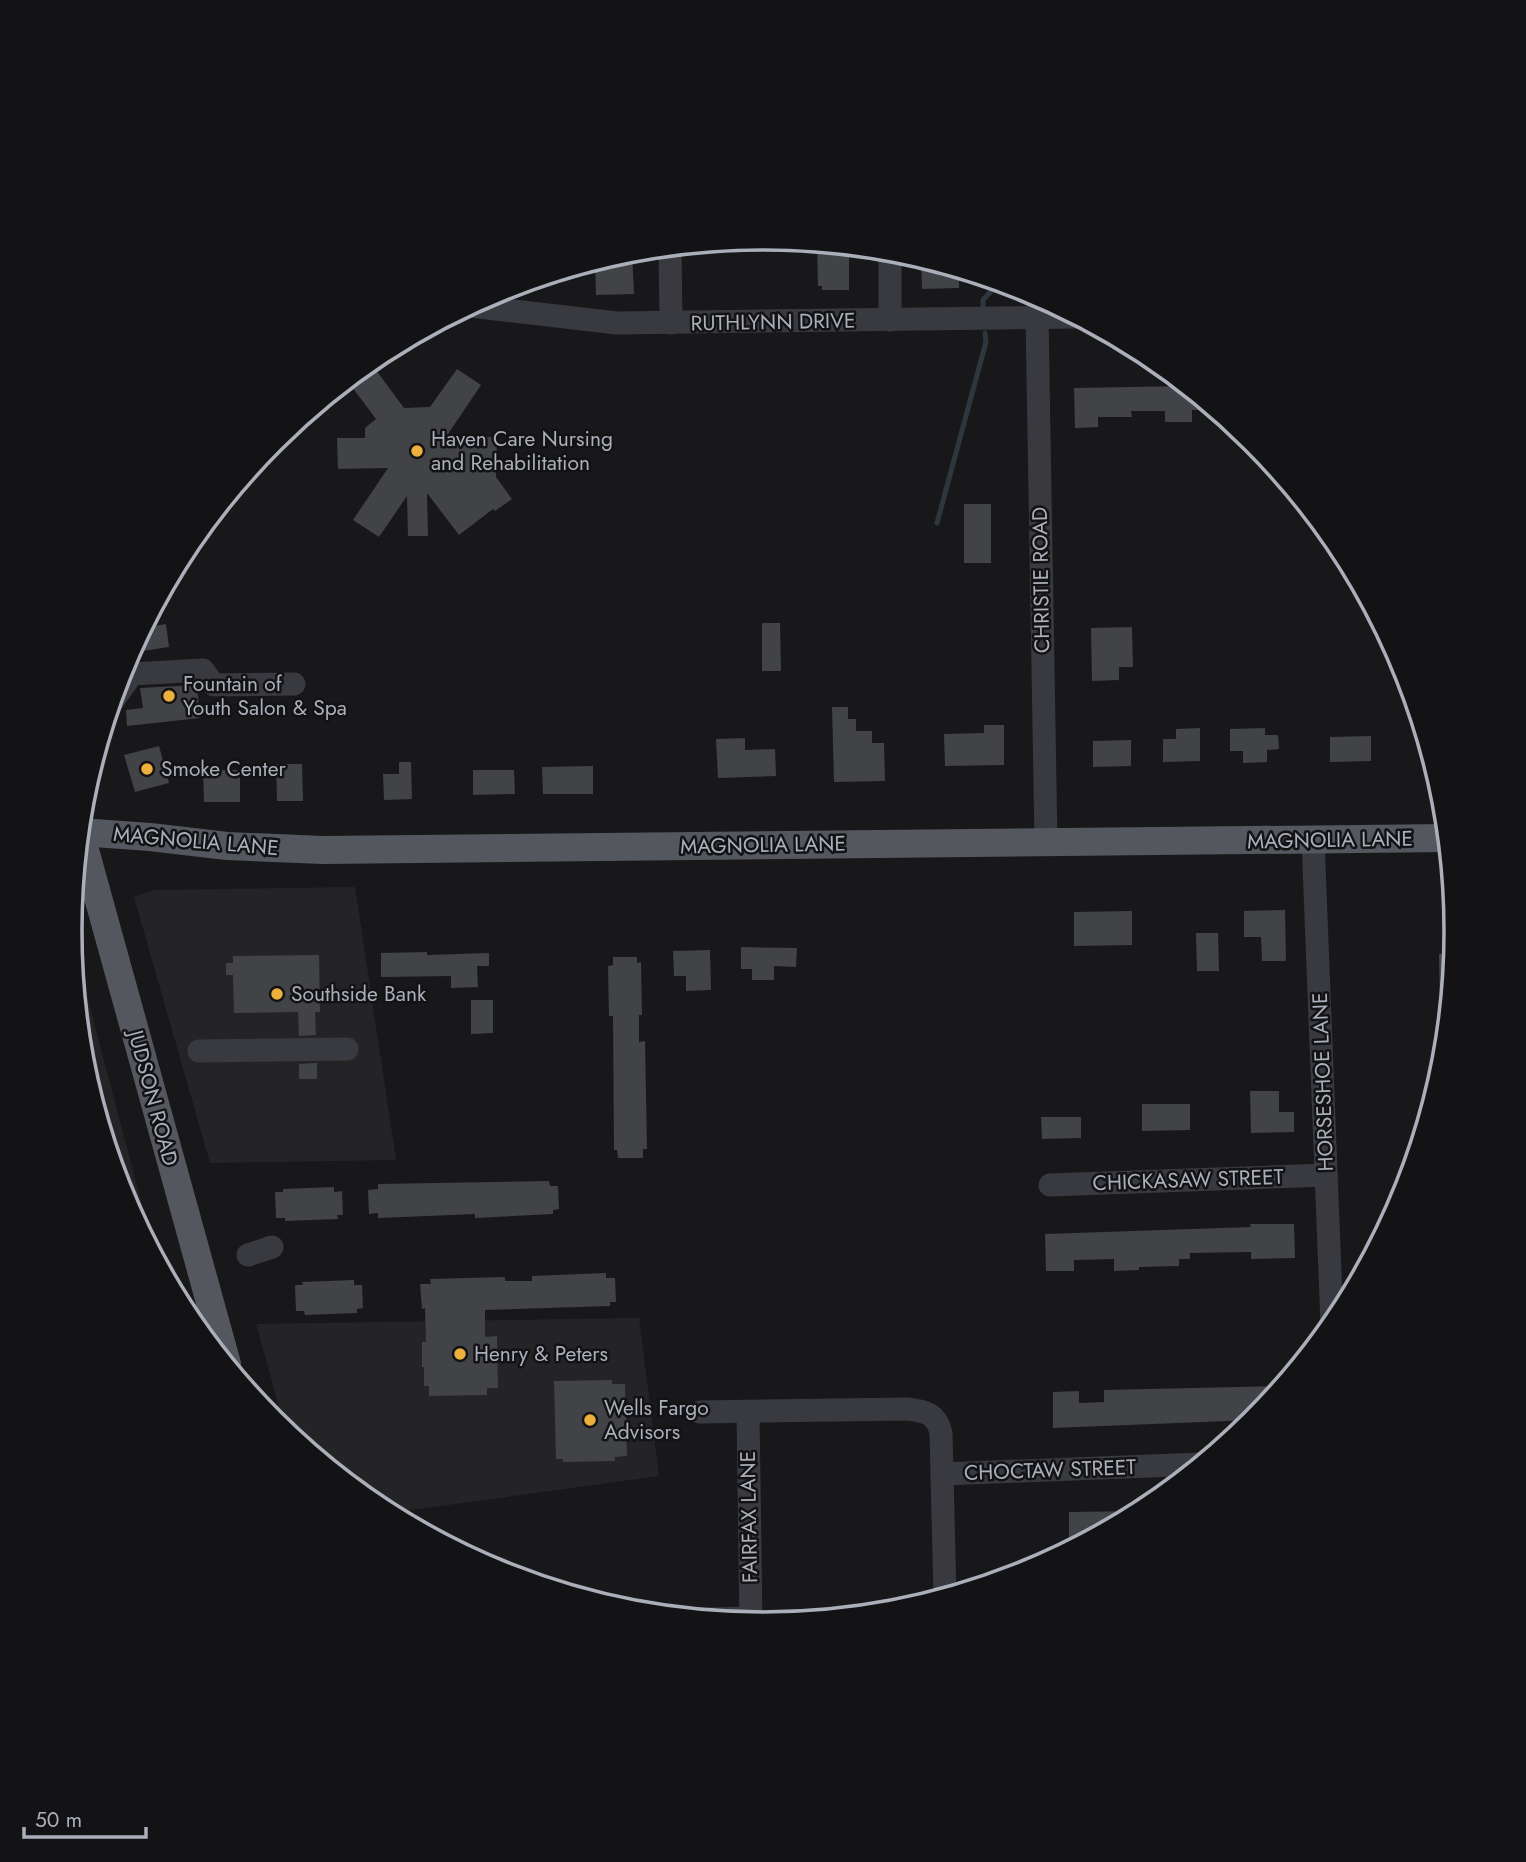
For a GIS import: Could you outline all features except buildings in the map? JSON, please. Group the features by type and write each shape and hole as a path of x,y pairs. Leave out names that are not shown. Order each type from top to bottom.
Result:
{"main road":[{"name":"MAGNOLIA LANE","path":"89,833 239,847 323,850 1437,838"},
{"name":"JUDSON ROAD","path":"87,856 221,1342"}],"street":[{"path":"670,257 671,323"},
{"path":"890,262 890,320"},
{"name":"RUTHLYNN DRIVE","path":"488,308 594,322 1057,317"},
{"name":"CHRISTIE ROAD","path":"1037,317 1046,843"},
{"path":"132,674 203,670 214,685 294,684"},
{"name":"HORSESHOE LANE","path":"1312,840 1331,1305"},
{"path":"199,1051 348,1049"},
{"name":"CHICKASAW STREET","path":"1050,1185 1326,1175"},
{"path":"248,1255 272,1247"},
{"path":"700,1412 907,1409 929,1412 939,1424 945,1587"},
{"name":"FAIRFAX LANE","path":"748,1412 751,1611"},
{"name":"CHOCTAW STREET","path":"942,1474 1185,1465"}],"shaded area":[{"path":"355,887 396,1160 210,1163 134,897 154,890"},
{"path":"85,989 145,1217 118,1150 105,1107 95,1064"},
{"path":"639,1318 659,1476 407,1511 349,1471 314,1443 280,1410 256,1324"}],"waterway":[{"path":"983,306 983,300 992,290"},
{"path":"937,523 986,342 985,333"}],"place":[{"name":"Haven Care Nursing and Rehabilitation","path":"417,451"},
{"name":"Fountain of Youth Salon & Spa","path":"169,696"},
{"name":"Smoke Center","path":"147,769"},
{"name":"Southside Bank","path":"277,994"},
{"name":"Henry & Peters","path":"460,1354"},
{"name":"Wells Fargo Advisors","path":"590,1420"}]}
